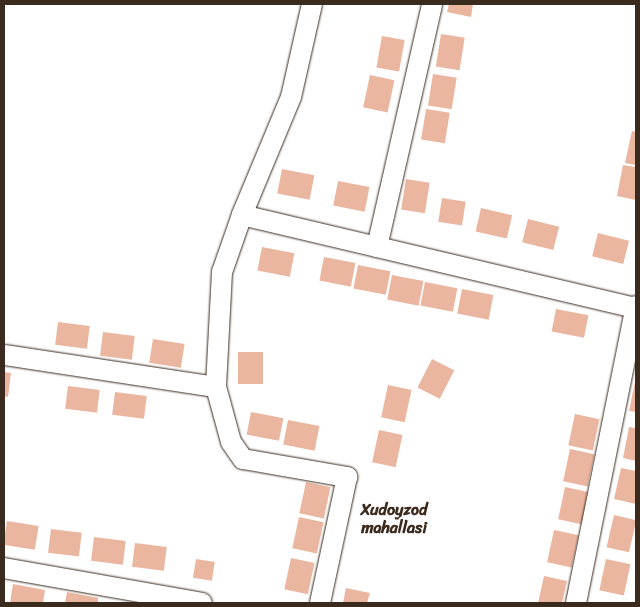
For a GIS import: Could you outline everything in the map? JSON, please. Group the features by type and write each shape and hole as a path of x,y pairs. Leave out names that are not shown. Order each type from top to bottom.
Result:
{"street":[{"path":"312,4 291,97 242,215 222,272 216,387 231,442 243,459 347,477 320,603"},
{"path":"377,247 432,4"},
{"path":"242,215 636,307 576,603"},
{"path":"4,355 216,387"},
{"path":"4,568 202,603"}],"building":[{"path":"449,4 473,4 471,17 447,12"},
{"path":"441,34 465,38 460,70 436,67"},
{"path":"382,36 405,40 399,72 376,68"},
{"path":"433,74 457,78 452,109 428,106"},
{"path":"370,75 394,80 388,112 363,107"},
{"path":"426,109 450,113 445,143 421,140"},
{"path":"632,131 636,132 636,165 625,163"},
{"path":"623,165 636,167 636,200 617,196"},
{"path":"282,169 314,175 310,200 277,194"},
{"path":"406,179 430,183 425,213 401,210"},
{"path":"338,181 369,187 365,212 333,206"},
{"path":"442,198 466,202 462,225 438,222"},
{"path":"481,208 512,215 507,239 476,231"},
{"path":"528,219 559,227 553,250 522,242"},
{"path":"598,233 629,241 623,264 592,256"},
{"path":"262,247 294,253 290,277 257,271"},
{"path":"324,257 355,263 351,287 319,281"},
{"path":"358,265 390,271 386,295 353,289"},
{"path":"392,275 423,281 419,306 387,300"},
{"path":"425,282 457,288 453,312 420,306"},
{"path":"462,289 493,295 489,320 457,314"},
{"path":"556,309 588,315 584,338 552,332"},
{"path":"58,322 90,326 87,349 55,345"},
{"path":"103,332 135,336 132,360 100,356"},
{"path":"153,339 185,344 181,368 149,363"},
{"path":"238,352 263,352 263,384 238,384"},
{"path":"432,359 454,370 440,399 417,388"},
{"path":"4,372 11,373 8,397 4,396"},
{"path":"636,382 636,412 629,411"},
{"path":"388,385 411,390 405,422 381,417"},
{"path":"68,386 100,390 97,413 65,409"},
{"path":"115,392 147,396 144,419 112,415"},
{"path":"251,412 283,418 279,441 247,435"},
{"path":"575,414 599,419 593,450 568,445"},
{"path":"288,420 319,426 315,451 283,445"},
{"path":"629,427 636,428 636,461 623,458"},
{"path":"379,430 402,435 396,467 372,462"},
{"path":"570,449 594,454 588,486 563,481"},
{"path":"621,468 636,471 636,504 614,499"},
{"path":"306,482 330,487 324,518 299,513"},
{"path":"565,487 589,492 583,524 558,519"},
{"path":"614,515 636,520 629,552 607,547"},
{"path":"299,517 323,522 317,553 292,548"},
{"path":"7,521 39,526 35,550 4,545"},
{"path":"51,529 82,533 79,557 48,553"},
{"path":"554,530 578,535 572,567 547,562"},
{"path":"94,537 126,541 123,565 91,561"},
{"path":"135,543 167,547 164,571 132,567"},
{"path":"291,558 314,563 308,594 284,589"},
{"path":"196,559 215,562 212,581 193,578"},
{"path":"606,559 630,564 624,595 599,590"},
{"path":"544,576 567,581 562,603 538,603"},
{"path":"13,584 45,590 43,603 10,603"},
{"path":"346,588 370,593 367,603 343,603"},
{"path":"67,592 98,598 98,603 65,603"}],"district":[{"name":"Xudoyzod mahallasi","path":"394,519"}]}
